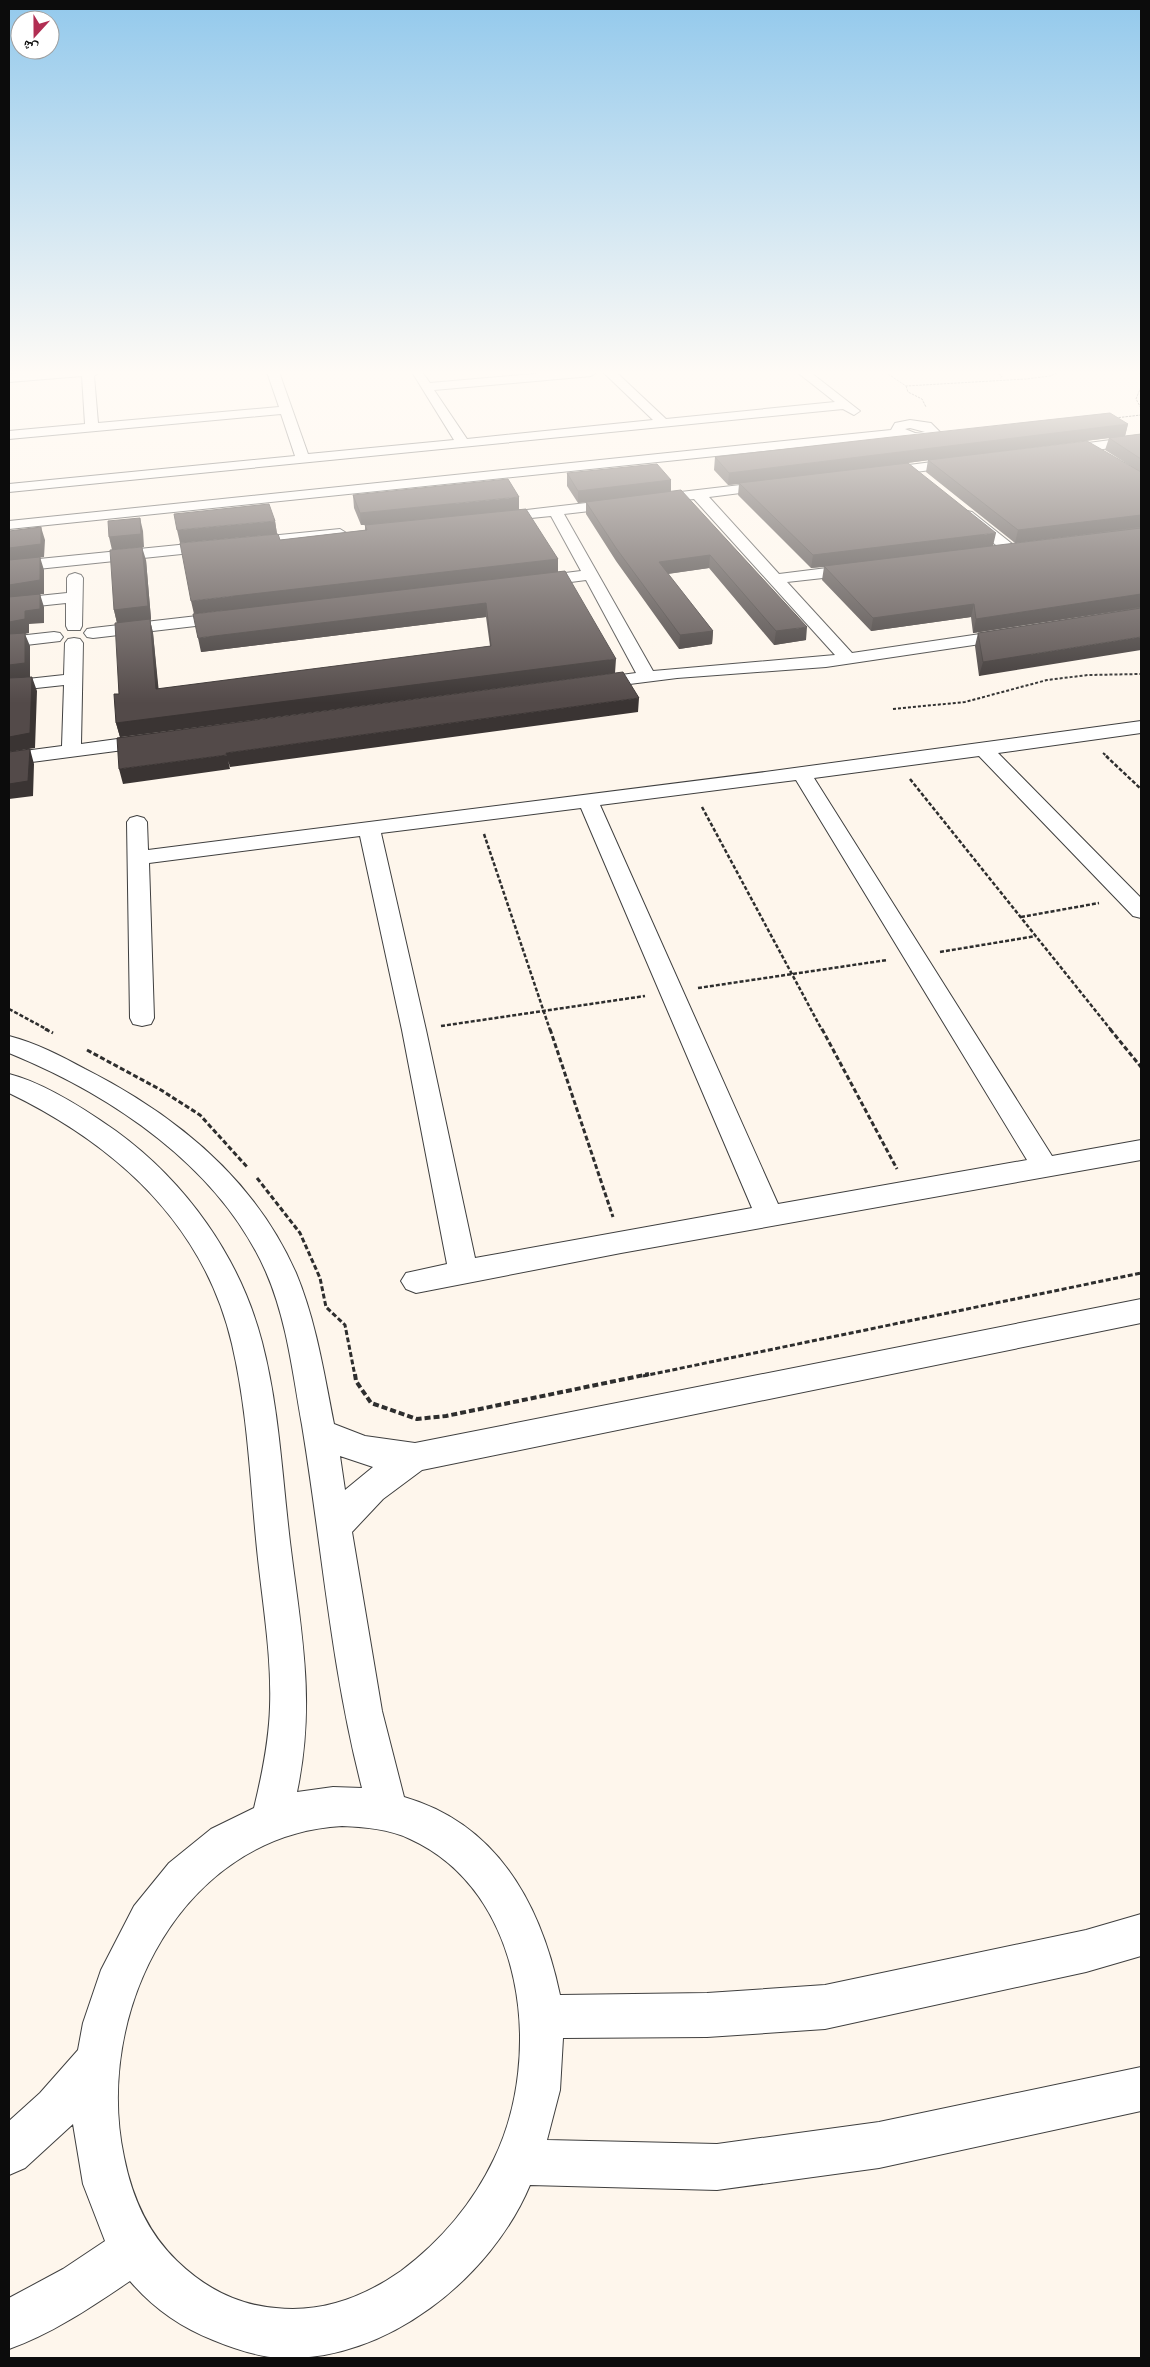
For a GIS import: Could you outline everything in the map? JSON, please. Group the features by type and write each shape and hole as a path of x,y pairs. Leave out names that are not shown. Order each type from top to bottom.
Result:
{"street":[{"path":"9,488 65,482"},
{"path":"80,482 82,507"},
{"path":"103,482 104,504"},
{"path":"9,567 74,560 300,524 322,514 547,482"},
{"path":"477,520 785,484"},
{"path":"293,495 300,524"},
{"path":"9,525 82,507 104,504 293,495 322,514 358,532"},
{"path":"699,495 848,659"},
{"path":"953,504 1011,550"},
{"path":"556,512 648,676"},
{"path":"992,553 1030,548"},
{"path":"71,751 75,597 74,560"},
{"path":"776,579 874,567"},
{"path":"513,584 591,575"},
{"path":"9,604 75,597"},
{"path":"74,635 85,627 93,633 249,615"},
{"path":"9,642 54,637 62,629 74,635"},
{"path":"575,686 648,676 779,667 848,659 1034,631"},
{"path":"9,686 73,679"},
{"path":"138,858 369,827 897,763 1141,727"},
{"path":"9,759 170,738"},
{"path":"984,750 1135,904"},
{"path":"802,774 1046,1168"},
{"path":"588,800 769,1216"},
{"path":"137,822 142,1018"},
{"path":"369,827 414,1030 463,1272"},
{"path":"9,1044 108,1092 159,1123 198,1158 232,1193 258,1230 280,1272 296,1320 319,1432 362,1709 388,1810"},
{"path":"9,1083 37,1095 78,1118 116,1144 152,1174 182,1209 208,1246 230,1288 246,1336 256,1388 289,1694 285,1754 271,1820"},
{"path":"416,1281 621,1242 1141,1150"},
{"path":"319,1432 363,1452 415,1457 1141,1311"},
{"path":"335,1528 362,1494 378,1480 415,1457"},
{"path":"365,1806 388,1810 422,1822 453,1840 480,1865 504,1895 522,1931 533,1964 541,2017 541,2064 532,2114 516,2162 492,2209 460,2250 423,2286 381,2312 335,2328 289,2334 244,2328 202,2311 165,2285 135,2250 113,2208 99,2161 93,2112 95,2064 103,2022 117,1981 135,1944 157,1910 182,1880 210,1855 240,1834 295,1812 326,1807 365,1806"},
{"path":"541,2017 707,2016 825,2007 1086,1951 1141,1935"},
{"path":"9,2152 56,2109 95,2064"},
{"path":"516,2162 717,2167 879,2145 1141,2089"},
{"path":"9,2325 80,2286 135,2250"}],"path":[{"path":"893,709 965,702 1047,680 1088,675 1141,674"},
{"path":"1084,735 1141,789"},
{"path":"897,763 1141,1068"},
{"path":"691,787 910,1191"},
{"path":"477,814 621,1242"},
{"path":"1021,918 1135,904"},
{"path":"414,1030 915,956 1036,936"}],"building":[{"path":"474,482 510,482 519,497 360,513 353,495"},
{"path":"573,482 650,482 578,491"},
{"path":"932,482 996,533 813,555 739,483"},
{"path":"957,482 1141,482 1141,515 1018,530"},
{"path":"681,490 807,627 776,631 710,555 659,562 713,631 680,635 616,548 586,502"},
{"path":"269,504 275,521 177,530 174,514"},
{"path":"526,509 558,559 191,601 180,543 278,534 280,540 367,530 365,525"},
{"path":"140,518 141,534 109,537 108,521"},
{"path":"41,527 41,544 9,548 9,531"},
{"path":"1141,528 1141,594 976,619 974,604 873,618 824,566"},
{"path":"142,547 148,606 114,610 110,550"},
{"path":"40,557 40,580 9,585 9,560"},
{"path":"565,571 616,659 116,723 114,694 119,694 115,623 150,619 156,689 491,646 486,603 198,638 193,614"},
{"path":"40,594 40,609 25,611 25,619 9,622 9,597"},
{"path":"1141,608 1141,637 983,662 978,633"},
{"path":"25,633 25,663 9,665 9,634"},
{"path":"623,672 639,698 119,769 117,738"},
{"path":"32,677 30,733 9,737 9,678"},
{"path":"30,749 28,781 9,784 9,752"}]}
